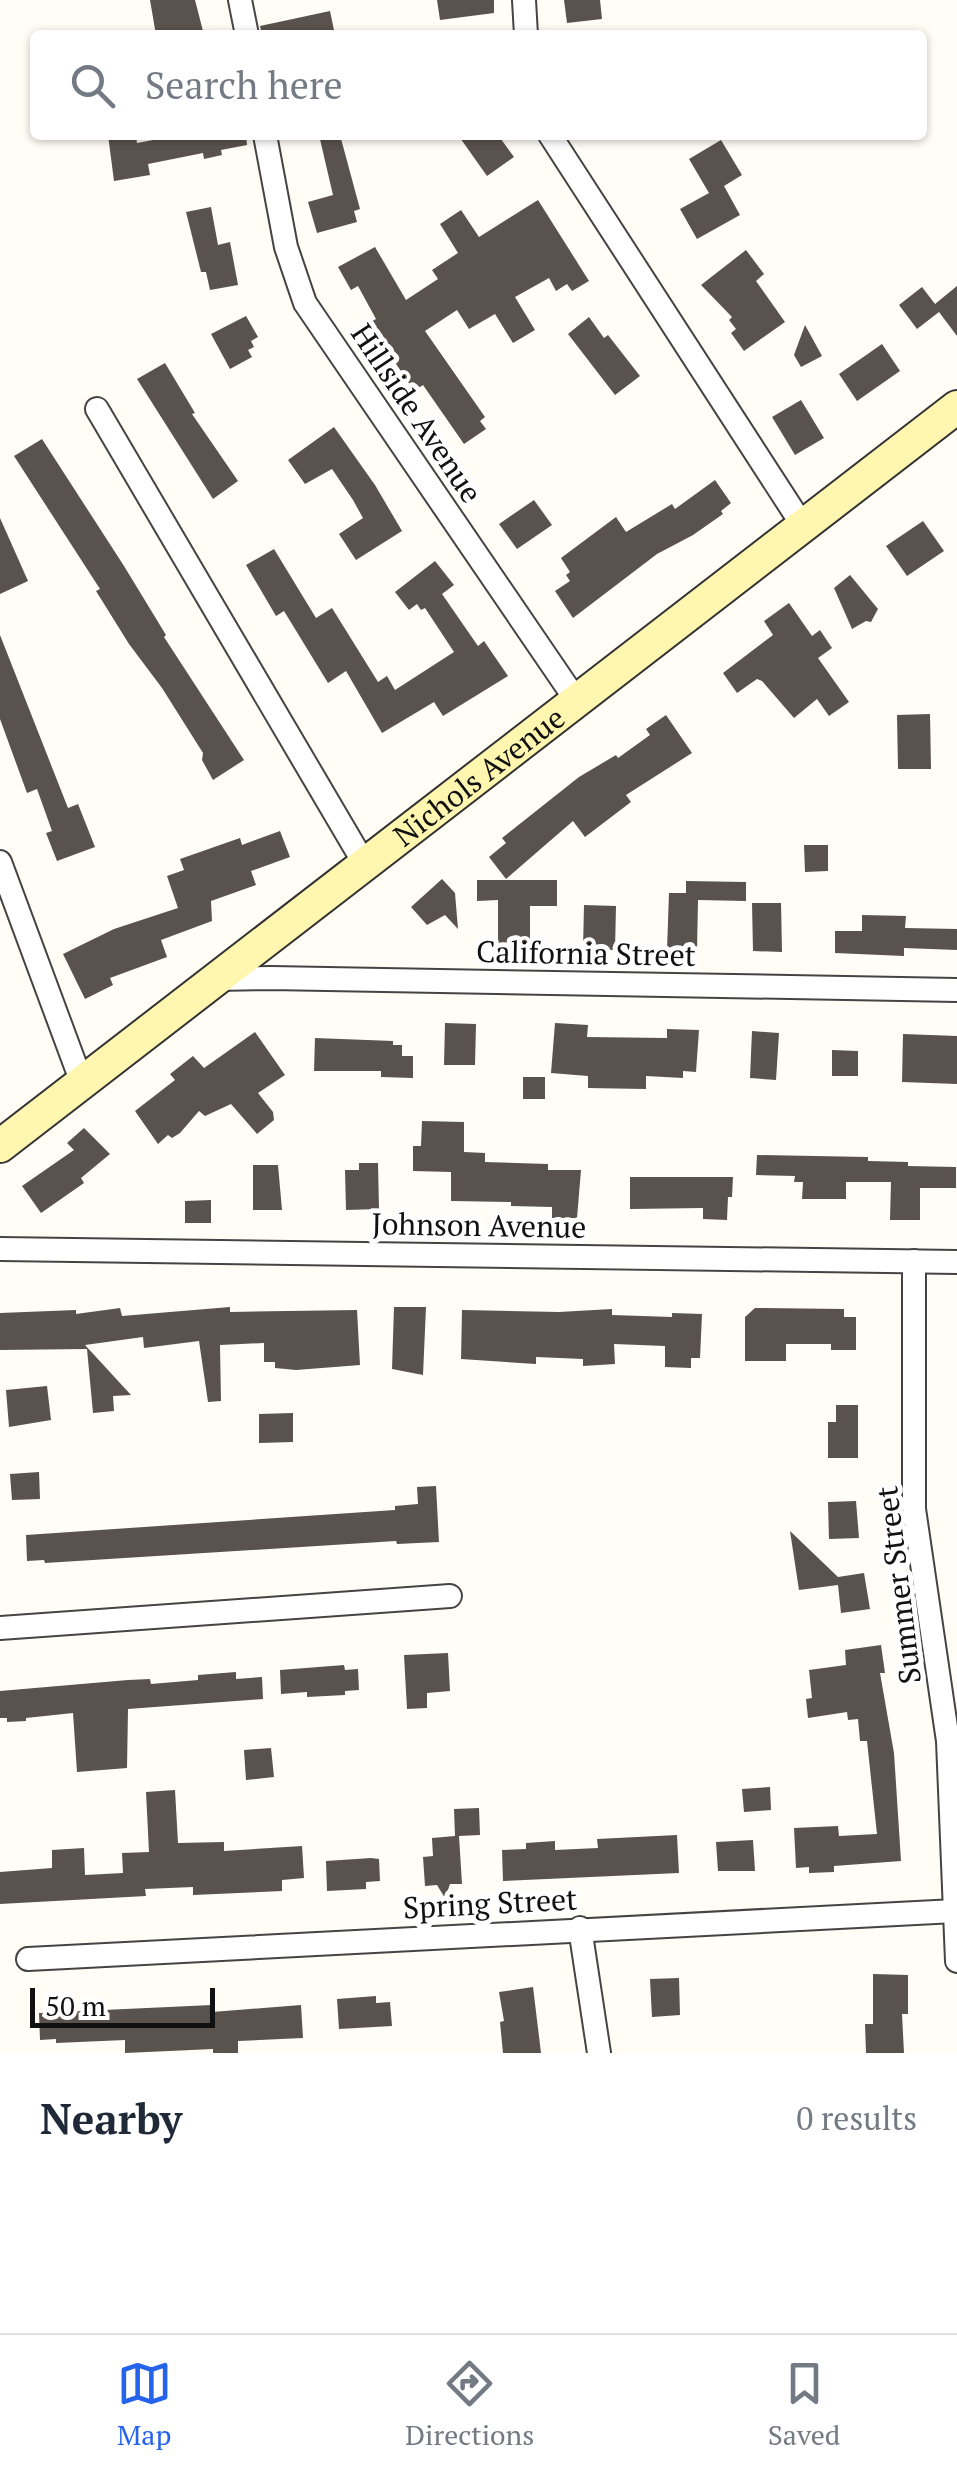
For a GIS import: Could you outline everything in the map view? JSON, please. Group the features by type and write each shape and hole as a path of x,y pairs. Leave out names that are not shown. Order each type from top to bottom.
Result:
{"main road":[{"name":"Nichols Avenue","path":"0,1146 957,407"}],"street":[{"path":"240,0 246,30"},
{"path":"524,0 526,30"},
{"name":"Hillside Avenue","path":"266,140 286,247 305,303 576,700"},
{"path":"553,140 803,526"},
{"path":"96,409 364,863"},
{"path":"0,862 82,1083"},
{"name":"California Street","path":"214,980 291,978 957,990"},
{"name":"Johnson Avenue","path":"0,1249 957,1262"},
{"name":"Summer Street","path":"914,1261 914,1509 948,1741 957,1961"},
{"path":"0,1628 450,1596"},
{"name":"Spring Street","path":"28,1959 955,1911"},
{"path":"580,1928 600,2053"}],"building":[{"path":"150,0 195,0 203,30 155,30"},
{"path":"437,0 494,0 494,13 440,20"},
{"path":"564,0 600,0 602,19 567,23"},
{"path":"330,11 334,30 261,30 260,26"},
{"path":"109,140 246,140 247,145 221,150 222,155 204,159 203,153 148,164 150,175 114,181"},
{"path":"320,140 341,140 360,209 354,211 357,222 317,233 308,202 333,195"},
{"path":"462,140 502,140 514,157 487,176"},
{"path":"721,140 742,175 724,186 740,215 697,239 680,209 709,193 689,159"},
{"path":"538,200 589,281 572,291 567,284 556,291 549,278 515,297 535,330 513,343 495,314 469,329 457,310 425,331 485,417 480,421 486,429 464,444 423,385 414,391 369,323 376,319 358,286 351,290 338,267 375,247 406,300 438,279 432,270 458,253 440,224 461,210 479,237"},
{"path":"211,207 218,245 230,242 238,285 210,290 206,272 201,272 186,212"},
{"path":"746,250 764,274 756,281 785,322 744,351 731,333 736,329 729,320 732,317 701,285"},
{"path":"957,286 957,336 939,312 917,329 899,305 922,287 935,304"},
{"path":"246,316 258,337 251,341 254,347 248,350 252,357 230,369 211,334"},
{"path":"589,317 640,376 615,395 568,334"},
{"path":"805,325 822,356 801,367 794,355"},
{"path":"882,344 900,371 857,401 839,374"},
{"path":"165,363 195,413 192,414 238,481 213,499 137,379"},
{"path":"801,400 824,438 795,455 772,417"},
{"path":"334,427 402,531 356,560 339,534 363,518 332,469 305,484 288,460"},
{"path":"42,439 244,760 213,780 202,760 203,753 129,644 96,591 100,589 14,456"},
{"path":"715,480 731,503 721,511 723,514 657,554 573,618 555,591 570,581 566,575 570,572 561,558 616,517 626,532 672,504 675,509"},
{"path":"534,500 552,525 517,549 499,524"},
{"path":"0,518 28,581 0,594"},
{"path":"923,521 944,551 907,576 886,546"},
{"path":"274,549 316,618 332,608 378,682 387,676 395,690 454,652 425,608 421,610 417,604 409,610 395,592 435,561 454,585 442,594 478,646 484,641 508,676 443,716 434,702 382,733 346,671 328,683 284,611 276,616 246,565"},
{"path":"850,575 878,609 871,622 852,629 834,588"},
{"path":"789,603 812,636 820,630 832,648 818,658 849,702 829,716 817,699 794,718 762,681 757,679 737,693 723,673 773,635 764,621"},
{"path":"0,635 68,808 78,804 95,847 57,861 46,833 52,831 37,789 27,793 0,719"},
{"path":"930,714 931,769 898,769 897,715"},
{"path":"666,715 692,753 626,795 631,802 585,837 573,821 506,879 489,857 506,843 502,838 579,777 616,755 618,758 650,735 646,729"},
{"path":"280,831 290,857 251,871 256,885 211,901 212,921 161,940 167,957 110,978 113,985 85,999 63,954 114,929 178,908 167,876 184,870 180,859 240,838 242,845"},
{"path":"804,845 828,845 828,871 805,872"},
{"path":"442,879 455,893 458,929 445,915 427,925 411,907"},
{"path":"477,880 557,880 557,906 530,906 530,948 498,947 498,900 477,901"},
{"path":"686,881 746,882 746,901 698,900 697,950 667,950 669,893 686,893"},
{"path":"752,903 781,903 782,952 753,951"},
{"path":"584,905 616,906 615,950 583,950"},
{"path":"862,915 906,916 905,928 957,929 957,950 904,948 904,956 835,953 835,931 862,931"},
{"path":"445,1023 476,1024 475,1065 444,1065"},
{"path":"555,1023 588,1025 587,1037 667,1038 667,1029 699,1030 696,1072 683,1071 683,1078 646,1076 646,1089 588,1088 588,1076 551,1073"},
{"path":"752,1031 779,1033 776,1080 750,1078"},
{"path":"255,1032 285,1075 258,1093 273,1112 274,1120 257,1134 231,1104 205,1116 199,1111 180,1133 172,1138 168,1135 158,1144 135,1111 175,1080 170,1074 193,1056 204,1068"},
{"path":"903,1034 957,1036 957,1084 902,1082"},
{"path":"315,1038 393,1041 393,1045 402,1045 402,1056 413,1056 413,1078 381,1077 381,1071 314,1071"},
{"path":"832,1050 858,1051 858,1076 832,1076"},
{"path":"523,1077 545,1077 545,1099 523,1099"},
{"path":"422,1121 464,1122 464,1152 485,1153 485,1162 548,1164 548,1170 581,1170 577,1218 552,1218 552,1207 451,1201 451,1172 413,1171 413,1146 421,1146"},
{"path":"84,1128 110,1154 81,1178 84,1183 41,1213 22,1186 74,1150 67,1143"},
{"path":"757,1155 868,1157 868,1161 908,1162 908,1166 956,1167 956,1188 920,1188 920,1220 890,1220 891,1182 846,1182 846,1199 802,1199 803,1182 794,1182 795,1176 756,1175"},
{"path":"359,1163 378,1163 379,1209 346,1210 345,1170 359,1170"},
{"path":"253,1165 278,1165 282,1210 253,1210"},
{"path":"630,1177 733,1177 727,1220 703,1219 703,1208 630,1209"},
{"path":"211,1200 211,1223 185,1223 185,1201"},
{"path":"230,1307 230,1312 357,1310 360,1365 275,1368 275,1362 264,1362 264,1343 220,1345 221,1401 208,1402 199,1341 144,1348 143,1337 85,1345 131,1395 113,1396 114,1411 93,1413 87,1349 0,1350 0,1313 76,1310 76,1314 120,1308 122,1316"},
{"path":"394,1307 426,1307 423,1375 392,1369"},
{"path":"755,1308 844,1309 844,1317 856,1317 856,1350 831,1350 831,1344 786,1344 786,1361 745,1361 745,1317"},
{"path":"612,1309 612,1315 702,1314 700,1358 691,1358 691,1368 665,1367 665,1346 614,1344 615,1364 583,1366 583,1359 536,1357 536,1364 461,1359 462,1310"},
{"path":"47,1386 51,1420 9,1427 6,1390"},
{"path":"836,1405 858,1405 858,1458 828,1458 828,1422 836,1422"},
{"path":"293,1413 293,1442 259,1443 259,1414"},
{"path":"39,1472 40,1499 12,1500 10,1474"},
{"path":"436,1486 439,1542 27,1561 26,1535 395,1510 395,1506 418,1504 417,1487"},
{"path":"856,1501 859,1538 829,1539 828,1502"},
{"path":"790,1531 838,1577 864,1573 870,1609 841,1613 838,1585 799,1590"},
{"path":"881,1645 885,1673 880,1673 894,1753 901,1861 834,1866 834,1872 809,1873 809,1867 796,1868 794,1828 838,1826 839,1836 877,1834 867,1741 860,1741 858,1719 848,1720 847,1712 808,1718 806,1699 812,1698 809,1670 846,1665 845,1650"},
{"path":"448,1653 450,1691 427,1693 427,1708 407,1709 404,1655"},
{"path":"344,1665 345,1670 358,1669 359,1690 345,1691 345,1695 307,1697 307,1692 281,1694 280,1670"},
{"path":"236,1672 236,1679 262,1677 263,1699 128,1709 127,1768 77,1772 73,1713 26,1721 7,1722 7,1718 0,1718 0,1691 128,1680 150,1679 151,1684"},
{"path":"271,1748 274,1777 246,1780 244,1750"},
{"path":"770,1787 771,1810 744,1812 742,1789"},
{"path":"175,1790 178,1843 224,1842 224,1851 302,1846 304,1878 282,1880 282,1891 193,1895 193,1887 145,1889 146,1896 0,1904 0,1872 52,1868 52,1850 84,1848 85,1875 123,1873 122,1853 149,1852 146,1792"},
{"path":"479,1808 480,1835 459,1836 462,1884 450,1884 445,1898 437,1885 425,1886 423,1857 433,1856 432,1838 455,1836 454,1809"},
{"path":"677,1835 679,1873 503,1881 502,1850 526,1849 526,1843 555,1841 555,1850 598,1848 597,1839"},
{"path":"753,1840 755,1871 718,1871 716,1842"},
{"path":"379,1859 380,1881 366,1882 366,1889 327,1891 326,1861"},
{"path":"873,1974 908,1975 908,2014 902,2014 904,2053 866,2053 865,2024 873,2024"},
{"path":"679,1978 680,2015 652,2017 650,1979"},
{"path":"533,1987 541,2053 503,2053 500,2022 504,2021 499,1992"},
{"path":"376,1996 376,2003 390,2002 392,2026 339,2029 337,1999"},
{"path":"212,2005 212,2012 301,2005 303,2038 238,2041 238,2053 213,2053 213,2049 125,2053 125,2040 40,2040 39,2013"}]}
